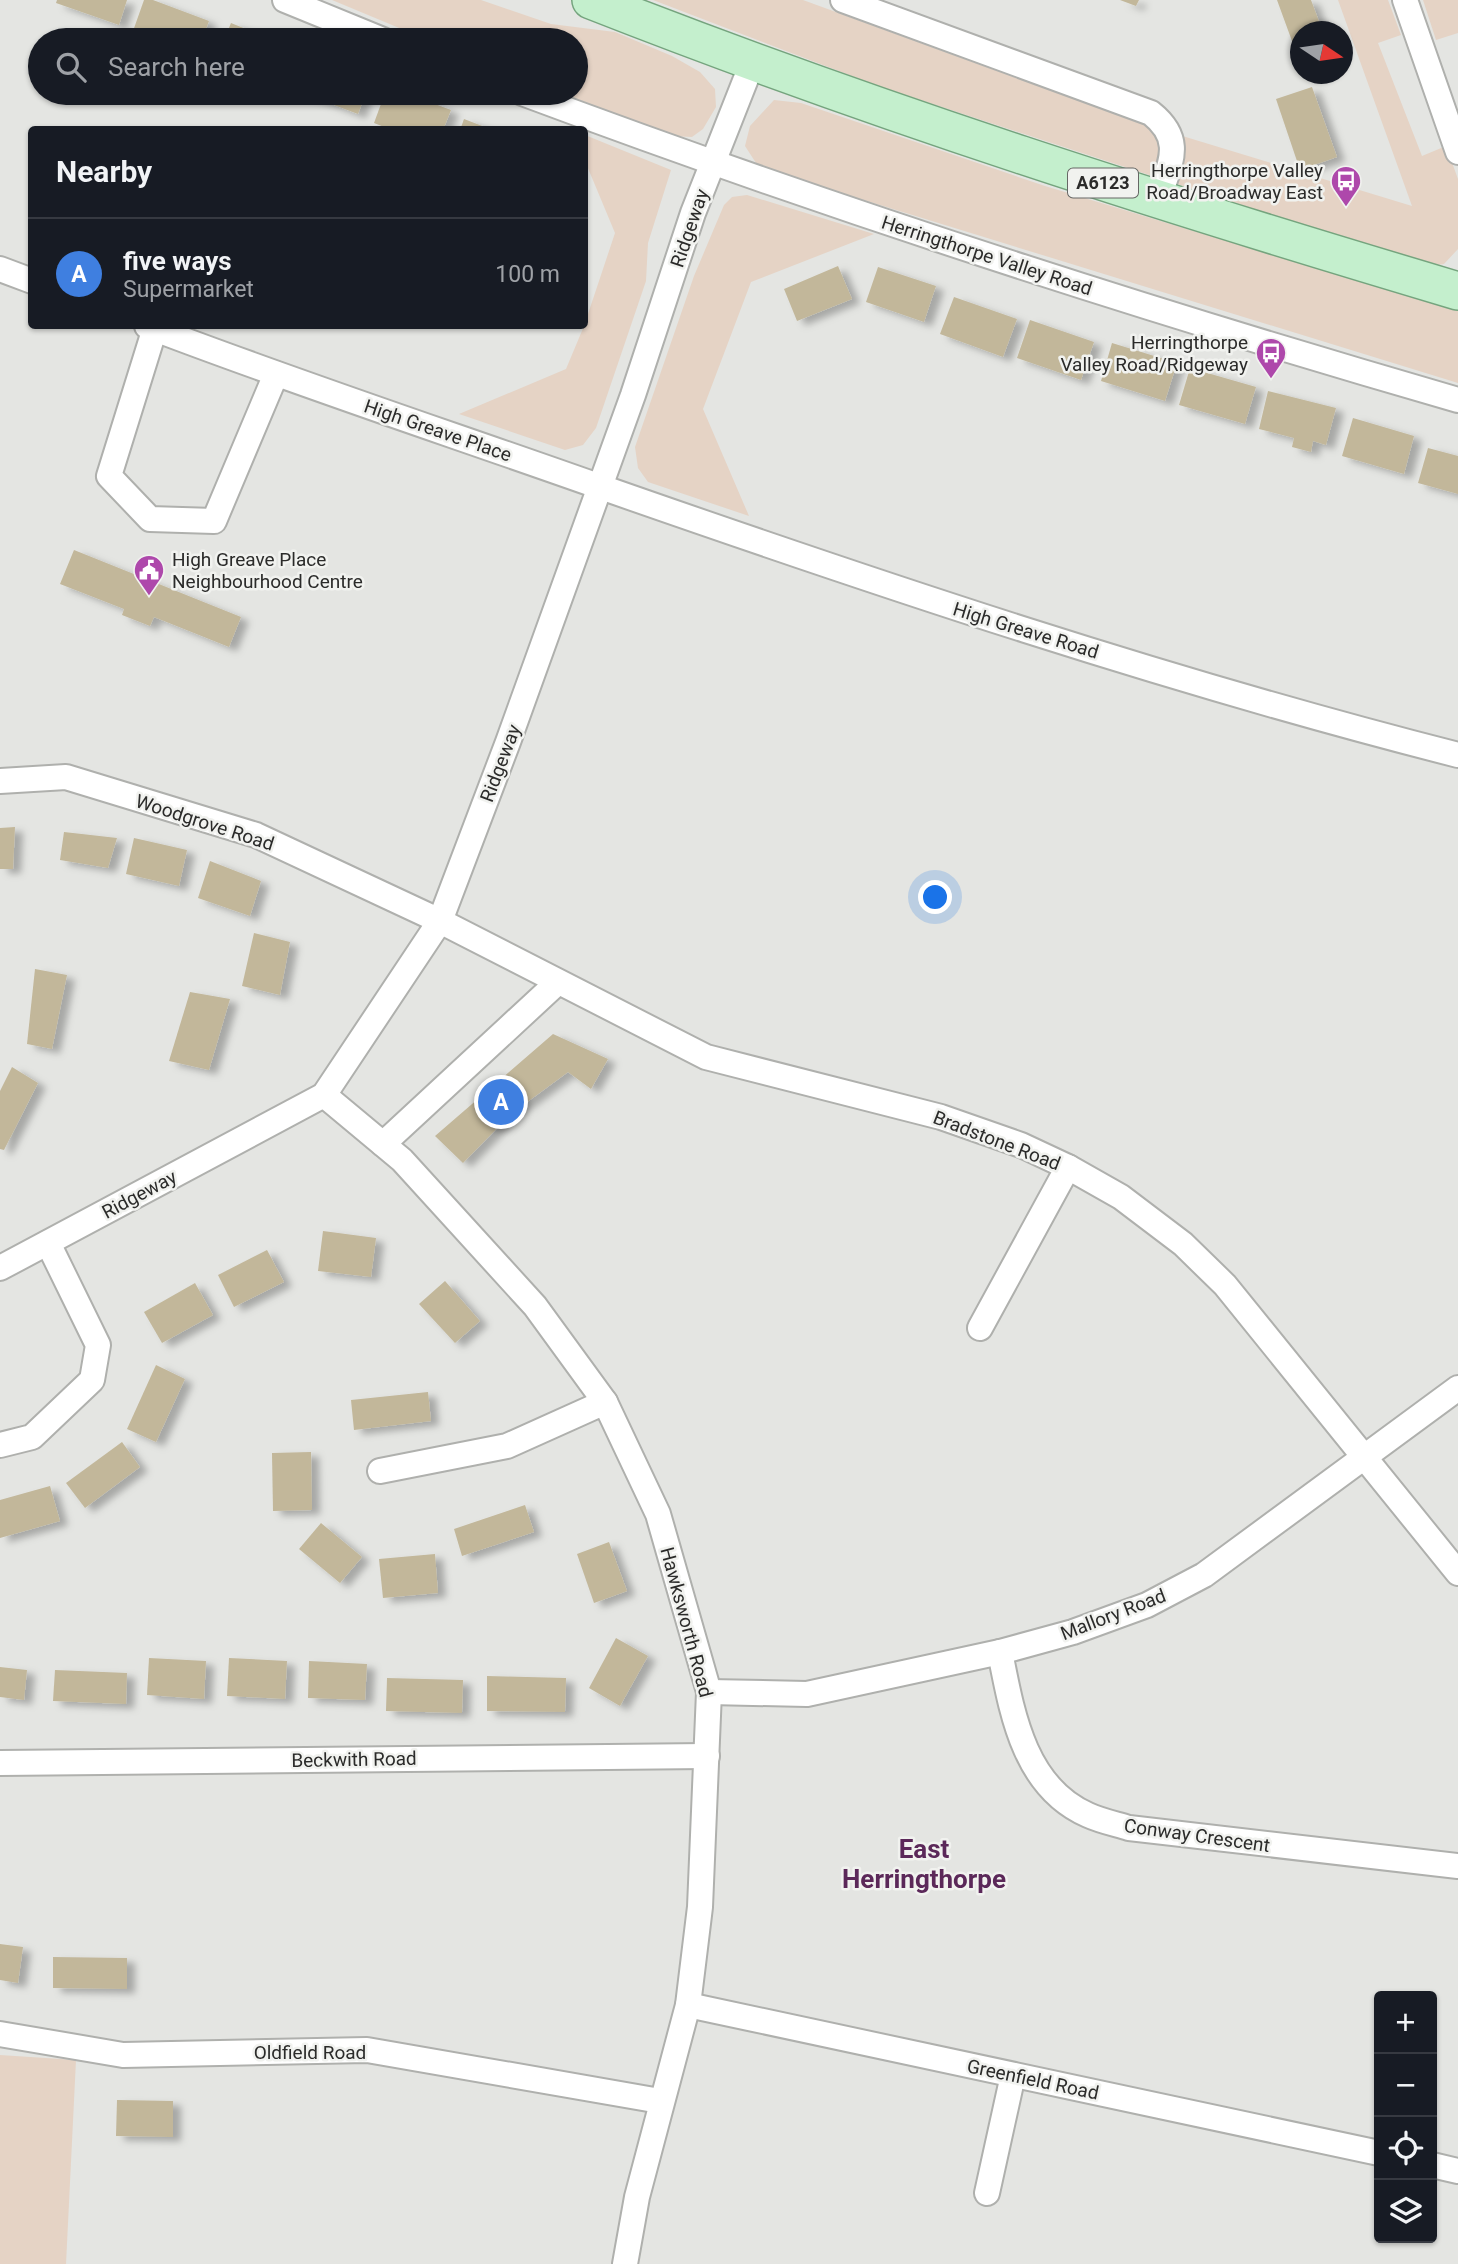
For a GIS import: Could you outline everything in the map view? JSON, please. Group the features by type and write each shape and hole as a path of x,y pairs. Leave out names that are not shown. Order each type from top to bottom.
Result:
{"main road":[{"name":"A6123","path":"591,0 944,131 1158,201 1458,291"}],"street":[{"path":"285,0 354,28"},
{"path":"843,0 1151,113 1167,125 1172,136 1173,151 1158,201"},
{"path":"1405,0 1458,152"},
{"name":"Ridgeway","path":"0,1268 324,1095 440,921 600,486 712,164 753,61"},
{"name":"Herringthorpe Valley Road","path":"554,105 712,164 953,244 1458,400"},
{"path":"0,269 28,280"},
{"name":"High Greave Place","path":"150,329 109,476 150,519 214,521 275,374"},
{"name":"High Greave Place","path":"156,329 275,374 600,486"},
{"name":"High Greave Road","path":"600,486 751,541 960,609 1182,678 1458,755"},
{"name":"Woodgrove Road","path":"0,781 66,778 256,835 440,921"},
{"name":"Bradstone Road","path":"440,921 706,1057 941,1117 1021,1145 1068,1167 1121,1197 1183,1244 1225,1285 1458,1573"},
{"path":"383,1144 558,982"},
{"name":"Hawksworth Road","path":"324,1095 402,1160 535,1306 605,1402 658,1514 709,1692 700,1907 688,2005 660,2101 637,2197 625,2264"},
{"path":"980,1328 1068,1167"},
{"path":"0,1445 32,1437 92,1380 98,1345 48,1243"},
{"name":"Mallory Road","path":"709,1692 807,1694 1000,1652 1073,1632 1147,1605 1204,1575 1367,1458 1458,1388"},
{"path":"380,1471 507,1446 605,1402"},
{"name":"Conway Crescent","path":"1000,1652 1014,1723 1027,1755 1054,1791 1087,1815 1129,1828 1458,1866"},
{"name":"Beckwith Road","path":"0,1763 707,1756"},
{"name":"Greenfield Road","path":"688,2005 1374,2152"},
{"name":"Oldfield Road","path":"0,2034 123,2055 368,2050 660,2101"},
{"path":"987,2193 1013,2075"},
{"path":"1437,2166 1458,2171"}],"shaded area":[{"path":"332,0 481,0 551,24 583,28 399,28"},
{"path":"653,0 803,0 1143,124 1412,206 1353,42 1353,21 1346,21 1338,0 1388,0 1401,35 1378,43 1422,156 1446,146 1458,179 1458,249 1444,264 1427,266 878,86"},
{"path":"1423,0 1458,0 1458,33 1436,40"},
{"path":"588,29 615,32 672,56 700,72 715,89 716,107 703,129 692,137 672,136 588,103"},
{"path":"774,100 801,103 1045,186 1458,311 1458,383 776,173 756,163 745,146 750,126"},
{"path":"588,136 671,170 648,243 646,281 596,428 583,445 565,450 459,414 566,369 583,329 588,329 588,314 615,233 588,168"},
{"path":"747,195 874,234 751,282 703,409 749,516 648,482 638,468 635,447 694,276 724,205 732,197"},
{"path":"0,2055 76,2060 66,2264 0,2264"}],"building":[{"path":"57,0 127,0 119,25 56,3"},
{"path":"144,0 153,0 209,21 206,28 134,28"},
{"path":"1120,0 1139,0 1136,6"},
{"path":"1277,0 1311,0 1319,21 1290,21 1290,36"},
{"path":"231,23 243,28 229,28"},
{"path":"1312,87 1337,157 1300,170 1276,99"},
{"path":"334,105 361,105 358,114"},
{"path":"381,105 437,105 451,110 445,126 382,126 374,123"},
{"path":"464,119 482,126 461,126"},
{"path":"838,266 852,299 797,321 784,289"},
{"path":"878,267 936,286 924,322 866,302"},
{"path":"954,297 1017,319 1003,357 940,334"},
{"path":"1030,320 1094,342 1081,380 1017,358"},
{"path":"1112,343 1177,363 1165,401 1101,381"},
{"path":"1190,368 1256,387 1245,424 1179,405"},
{"path":"1268,391 1336,408 1326,445 1313,441 1311,452 1292,447 1294,438 1259,429"},
{"path":"1353,418 1414,436 1404,474 1342,456"},
{"path":"1428,448 1458,456 1458,494 1418,483"},
{"path":"74,550 241,617 229,647 154,617 150,626 122,615 124,609 60,584"},
{"path":"15,827 13,869 0,869 0,828"},
{"path":"64,832 117,838 108,868 60,860"},
{"path":"134,838 187,850 179,886 126,874"},
{"path":"210,861 261,881 250,916 198,898"},
{"path":"254,933 290,942 280,995 242,986"},
{"path":"35,969 67,975 52,1049 27,1044"},
{"path":"190,992 230,999 209,1070 169,1061"},
{"path":"553,1034 608,1059 591,1089 568,1072 511,1114 463,1163 435,1136"},
{"path":"12,1067 38,1083 4,1150 0,1149 0,1091"},
{"path":"323,1231 376,1238 371,1277 318,1271"},
{"path":"267,1250 284,1282 234,1307 218,1275"},
{"path":"445,1281 480,1321 455,1343 419,1304"},
{"path":"195,1283 213,1315 162,1343 144,1312"},
{"path":"156,1365 185,1379 156,1442 127,1429"},
{"path":"428,1392 431,1421 354,1430 351,1400"},
{"path":"122,1442 140,1467 85,1508 66,1483"},
{"path":"311,1452 312,1510 273,1511 272,1453"},
{"path":"50,1486 60,1521 0,1538 0,1500"},
{"path":"525,1505 534,1532 462,1556 454,1529"},
{"path":"321,1523 362,1557 340,1583 299,1549"},
{"path":"609,1542 627,1591 594,1603 577,1554"},
{"path":"435,1554 438,1593 383,1598 379,1559"},
{"path":"616,1638 648,1656 620,1706 589,1688"},
{"path":"149,1658 206,1661 204,1699 147,1695"},
{"path":"229,1658 287,1661 285,1699 227,1696"},
{"path":"309,1661 367,1664 365,1700 308,1698"},
{"path":"0,1667 27,1670 24,1700 0,1697"},
{"path":"55,1670 127,1673 126,1704 53,1701"},
{"path":"487,1676 566,1678 565,1712 487,1711"},
{"path":"387,1678 463,1680 462,1713 386,1711"},
{"path":"0,1944 23,1947 18,1983 0,1980"},
{"path":"53,1957 127,1958 127,1989 53,1988"},
{"path":"117,2100 173,2101 173,2137 116,2136"}],"place":[{"name":"Herringthorpe Valley Road/Broadway East","path":"1346,208"},
{"name":"Herringthorpe Valley Road/Ridgeway","path":"1271,380"},
{"name":"High Greave Place Neighbourhood Centre","path":"149,597"},
{"name":"five ways","path":"501,1102"}],"district":[{"name":"East Herringthorpe","path":"924,1864"}]}
